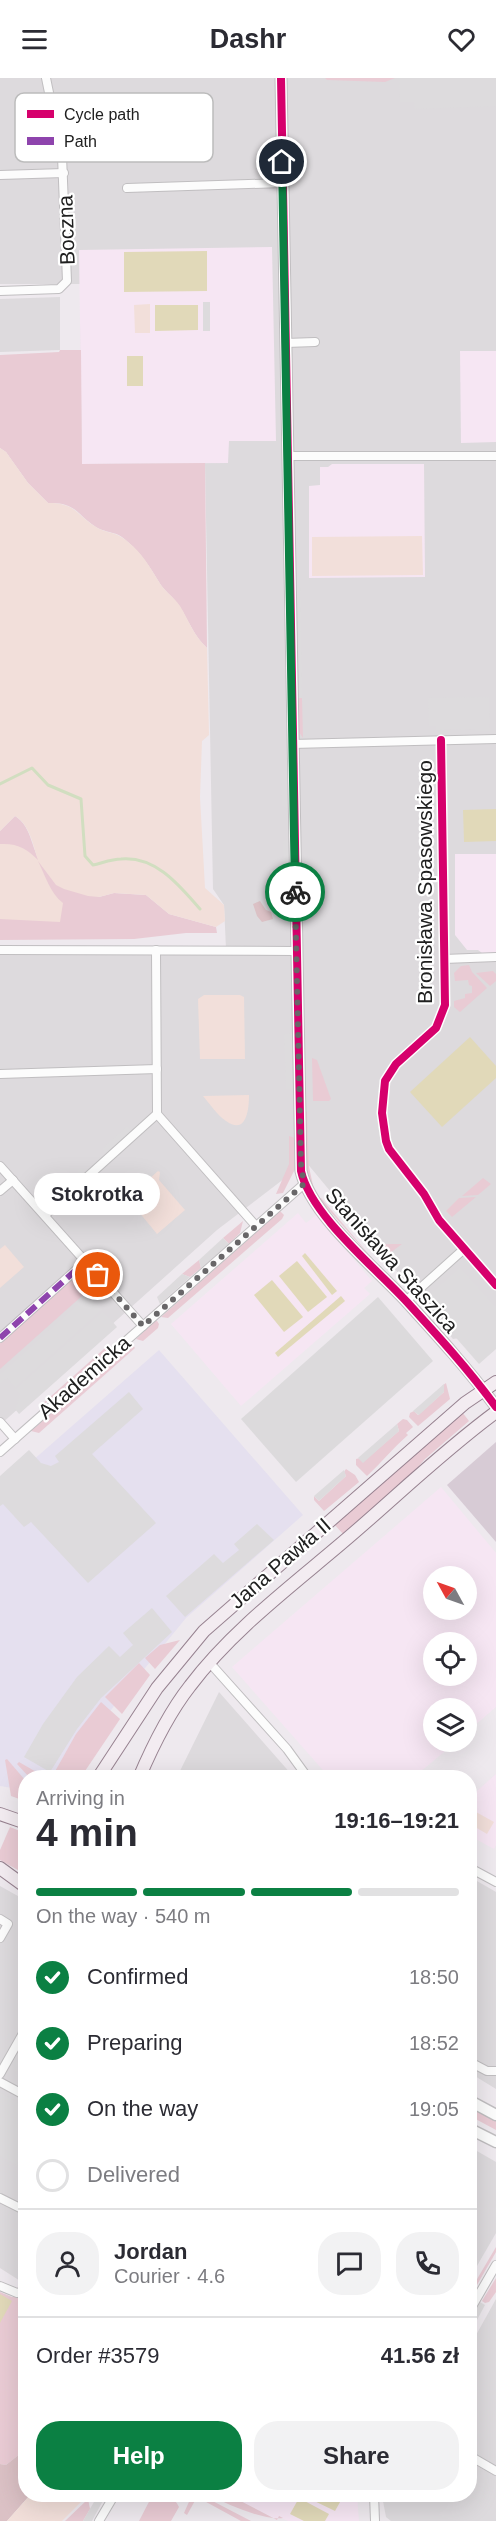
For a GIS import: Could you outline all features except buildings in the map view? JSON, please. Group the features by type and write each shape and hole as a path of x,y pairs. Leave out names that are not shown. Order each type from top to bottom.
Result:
{"main road":[{"name":"Jana Pawła II","path":"103,1770 157,1688 204,1631 413,1448 483,1390 496,1382"},
{"name":"Jana Pawła II","path":"143,1770 167,1721 209,1662 285,1593 496,1412"},
{"path":"0,1814 18,1820"},
{"path":"0,1866 18,1874"},
{"path":"0,1866 18,1881"}],"street":[{"name":"Boczna","path":"46,78 49,93"},
{"name":"Stanisława Staszica","path":"281,78 296,951 301,1164 304,1184 314,1201 359,1254 406,1301 496,1407"},
{"name":"Boczna","path":"0,291 59,289 64,285 67,274 62,162"},
{"name":"Boczna","path":"0,175 64,173"},
{"path":"127,189 283,183"},
{"path":"286,343 315,342"},
{"path":"288,456 496,456"},
{"name":"Bronisława Spasowskiego","path":"441,740 445,1005 441,1020 430,1034 389,1072 383,1090 382,1113 389,1149 424,1194 439,1220 496,1285"},
{"path":"292,744 496,740"},
{"path":"0,950 296,951"},
{"path":"156,950 157,1114 256,1226"},
{"path":"444,958 496,957"},
{"path":"0,1074 157,1069"},
{"path":"45,1215 157,1114"},
{"path":"0,1166 143,1326"},
{"path":"0,1191 13,1180"},
{"name":"Akademicka","path":"0,1452 304,1184"},
{"path":"406,1301 464,1249"},
{"path":"0,1338 86,1261"},
{"path":"0,1422 15,1439"},
{"path":"209,1662 287,1749 302,1770"},
{"path":"477,1872 496,1882"},
{"path":"0,1919 8,1924 0,1938"},
{"path":"0,2074 18,2042"},
{"path":"477,2066 487,2071 496,2071"},
{"path":"0,2082 18,2092"},
{"path":"477,2105 496,2115"},
{"path":"477,2132 496,2142"},
{"path":"0,2198 18,2207"},
{"path":"477,2298 496,2265"},
{"path":"0,2286 18,2293"},
{"path":"477,2460 496,2472"},
{"path":"99,2521 110,2502"},
{"path":"374,2502 375,2521"}],"shaded area":[{"path":"0,78 496,78 496,1332 453,1339 306,1162 217,1230 0,1425 0,949 226,949 224,905 213,889 205,463 82,464 80,284 0,284"},
{"path":"325,78 395,78 385,82 327,80"},
{"path":"399,78 496,78 496,106 415,109 414,102 400,102"},
{"path":"272,247 276,441 229,441 228,463 82,464 79,250"},
{"path":"207,251 207,291 124,292 124,252"},
{"path":"60,297 60,350 0,352 0,299"},
{"path":"203,302 210,302 210,331 203,331"},
{"path":"150,304 150,333 135,333 134,305"},
{"path":"155,305 198,305 198,330 155,331"},
{"path":"60,350 81,350 82,464 205,463 207,648 195,633 178,603 124,538 96,527 64,504 48,503 28,483 6,452 0,448 0,355 59,352"},
{"path":"460,351 496,351 496,442 461,443"},
{"path":"127,356 143,356 143,386 127,386"},
{"path":"0,448 6,452 28,483 48,503 70,507 96,527 124,538 133,546 161,585 180,606 195,633 207,648 209,735 202,741 200,797 205,888 224,905 225,921 216,927 169,914 146,895 114,893 99,897 64,889 56,885 38,861 51,889 63,903 60,922 0,919 0,844 22,848 38,860 30,836 15,816 0,831"},
{"path":"332,464 424,464 425,577 309,578 309,486 320,485 320,467 328,467"},
{"path":"293,503 299,504 302,698 296,698"},
{"path":"422,536 423,575 312,576 312,537"},
{"path":"489,697 490,731 436,730 436,726 429,726 428,698"},
{"path":"296,698 302,698 303,738 297,729"},
{"path":"288,769 289,809 282,806 281,772"},
{"path":"496,809 496,841 464,842 463,810"},
{"path":"15,816 29,833 44,868 99,897 114,893 146,895 169,914 216,927 217,933 186,933 134,939 0,940 0,831"},
{"path":"289,838 291,918 284,916 283,841"},
{"path":"455,854 496,854 496,953 467,950 455,935"},
{"path":"260,901 266,910 271,912 273,919 262,922 257,916 253,904"},
{"path":"469,965 472,972 487,988 460,1012 454,1007 454,1001 465,998 465,994 472,993 472,986 469,985 468,980 455,981 454,973 461,966"},
{"path":"493,971 496,974 496,981 490,986 476,973"},
{"path":"204,995 244,997 245,1059 200,1059 198,999"},
{"path":"292,1033 294,1089 286,1089 284,1034"},
{"path":"470,1037 496,1066 496,1078 442,1127 410,1092"},
{"path":"312,1058 317,1060 331,1099 329,1101 313,1101"},
{"path":"249,1095 247,1113 243,1123 238,1125 233,1125 223,1119 203,1096"},
{"path":"305,1110 307,1112 309,1167 314,1190 306,1168"},
{"path":"127,1127 132,1132 106,1154 102,1149"},
{"path":"289,1136 295,1138 295,1169 283,1193 276,1194 289,1164"},
{"path":"81,1168 85,1173 59,1195 55,1190"},
{"path":"158,1171 160,1172 159,1180 185,1210 157,1234 129,1200 130,1196"},
{"path":"483,1178 491,1184 478,1195 462,1196"},
{"path":"476,1197 452,1217 446,1211 459,1198"},
{"path":"318,1198 321,1198 378,1265"},
{"path":"280,1211 284,1215 282,1219 168,1318 161,1317"},
{"path":"298,1213 306,1223 316,1215 372,1281 364,1288 370,1294 241,1406 171,1324"},
{"path":"243,1221 240,1233 229,1244 223,1238"},
{"path":"223,1238 229,1244 201,1268 199,1260"},
{"path":"373,1244 402,1244 382,1259 371,1246"},
{"path":"5,1245 24,1267 0,1288 0,1249"},
{"path":"305,1253 337,1291 332,1295 302,1256"},
{"path":"199,1260 201,1268 190,1277 182,1274"},
{"path":"297,1261 327,1297 308,1312 279,1276"},
{"path":"460,1267 496,1307 496,1349 479,1364 423,1300"},
{"path":"79,1272 92,1287 0,1369 0,1342"},
{"path":"182,1274 190,1277 160,1304 157,1297"},
{"path":"272,1280 303,1317 284,1332 254,1295"},
{"path":"88,1295 102,1310 15,1388 7,1378 0,1384 0,1374"},
{"path":"341,1296 345,1301 278,1357 275,1353"},
{"path":"378,1297 433,1361 296,1482 241,1419"},
{"path":"103,1311 117,1327 19,1414 15,1409 20,1395 15,1389"},
{"path":"155,1321 159,1324 158,1328 143,1341 136,1339"},
{"path":"131,1342 135,1348 39,1433 31,1431"},
{"path":"105,1348 109,1349 40,1408 41,1405"},
{"path":"159,1350 303,1515 186,1618 114,1706 66,1770 18,1770 18,1789 0,1786 0,1489"},
{"path":"446,1383 450,1399 418,1426 409,1417 410,1413 414,1411 418,1415 444,1392 442,1386"},
{"path":"444,1384 444,1392 419,1415 413,1411"},
{"path":"129,1392 143,1409 92,1454 156,1523 88,1583 31,1522 24,1527 3,1504 0,1506 0,1476 29,1450 41,1463 51,1466 59,1462 55,1456"},
{"path":"462,1412 469,1421 425,1459 403,1484 344,1535 333,1523"},
{"path":"403,1419 413,1427 406,1433 408,1435 367,1476 356,1465 356,1459 360,1458 363,1462 399,1431 397,1424"},
{"path":"397,1424 399,1431 363,1463 358,1458"},
{"path":"496,1442 496,1542 447,1485"},
{"path":"346,1469 355,1475 359,1482 324,1511 314,1500 314,1496 319,1501 346,1476 344,1472"},
{"path":"344,1470 346,1476 319,1501 314,1496"},
{"path":"441,1487 496,1553 496,1707 477,1723 477,1698 423,1698 423,1752 444,1752 422,1770 323,1770 232,1667"},
{"path":"257,1524 274,1540 185,1617 166,1596 214,1554 223,1563 239,1550 234,1544"},
{"path":"152,1608 172,1632 101,1698 77,1729 51,1770 47,1770 24,1757 43,1724 77,1677 109,1646 120,1657 133,1645 123,1633"},
{"path":"180,1640 155,1669 145,1658 160,1645"},
{"path":"139,1663 150,1675 122,1714 105,1697"},
{"path":"219,1692 288,1770 180,1770"},
{"path":"101,1702 120,1719 86,1770 56,1770 76,1734"},
{"path":"7,1759 18,1772 18,1798 11,1796 5,1760"},
{"path":"19,1762 33,1770 23,1770 17,1764"},
{"path":"496,1774 496,1845 494,1849 477,1840 477,1791"},
{"path":"477,1813 494,1822 487,1834 477,1828"},
{"path":"10,1827 18,1830 18,1870 0,1860 0,1850"},
{"path":"477,1881 496,1892 496,2089 477,2077"},
{"path":"0,1886 18,1896 18,2280 0,2268"},
{"path":"18,2034 18,2072 2,2063"},
{"path":"0,2092 18,2103 18,2166 0,2156"},
{"path":"477,2111 496,2121 496,2130 477,2120"},
{"path":"477,2151 496,2162 496,2233 477,2266"},
{"path":"496,2247 496,2252 477,2285 477,2279"},
{"path":"496,2278 496,2292 489,2302 485,2303 482,2301"},
{"path":"0,2292 12,2297 18,2297 18,2456 6,2465 0,2464"},
{"path":"0,2294 12,2301 0,2323"},
{"path":"496,2299 496,2521 391,2521 386,2517 383,2502 477,2502 477,2333"},
{"path":"480,2302 485,2305 477,2320 477,2308"},
{"path":"18,2456 18,2502 24,2502 7,2521 0,2521 0,2464 6,2465"},
{"path":"24,2502 81,2502 62,2521 7,2521"},
{"path":"85,2502 89,2502 90,2509 83,2521 65,2521"},
{"path":"94,2502 102,2502 92,2521 83,2521"},
{"path":"149,2502 176,2502 179,2507 171,2521 139,2521"},
{"path":"189,2502 194,2502 187,2515 184,2513"},
{"path":"206,2502 214,2502 251,2521 241,2521"},
{"path":"223,2502 242,2502 273,2518 246,2511"},
{"path":"242,2502 358,2502 359,2521 288,2521 279,2517 277,2520"},
{"path":"297,2502 306,2502 329,2514 325,2521 304,2521 290,2514"},
{"path":"316,2502 340,2502 335,2511"}],"waterway":[{"path":"0,784 32,768 48,785 81,799 85,856 93,865 118,859 145,862 166,874 200,909"}],"marked path":[{"path":"0,1338 86,1261"}],"cycle path":[{"path":"281,78 301,1171 317,1206 331,1223 430,1328 496,1407"},
{"path":"441,740 445,1005 436,1028 396,1064 385,1081 382,1113 389,1149 424,1194 439,1220 496,1285"}],"way so far":[{"path":"98,1275 143,1326 304,1184 301,1171 295,892"}],"place":[{"name":"Stokrotka","path":"98,1275"}],"route":[{"path":"282,162 295,892"}]}
